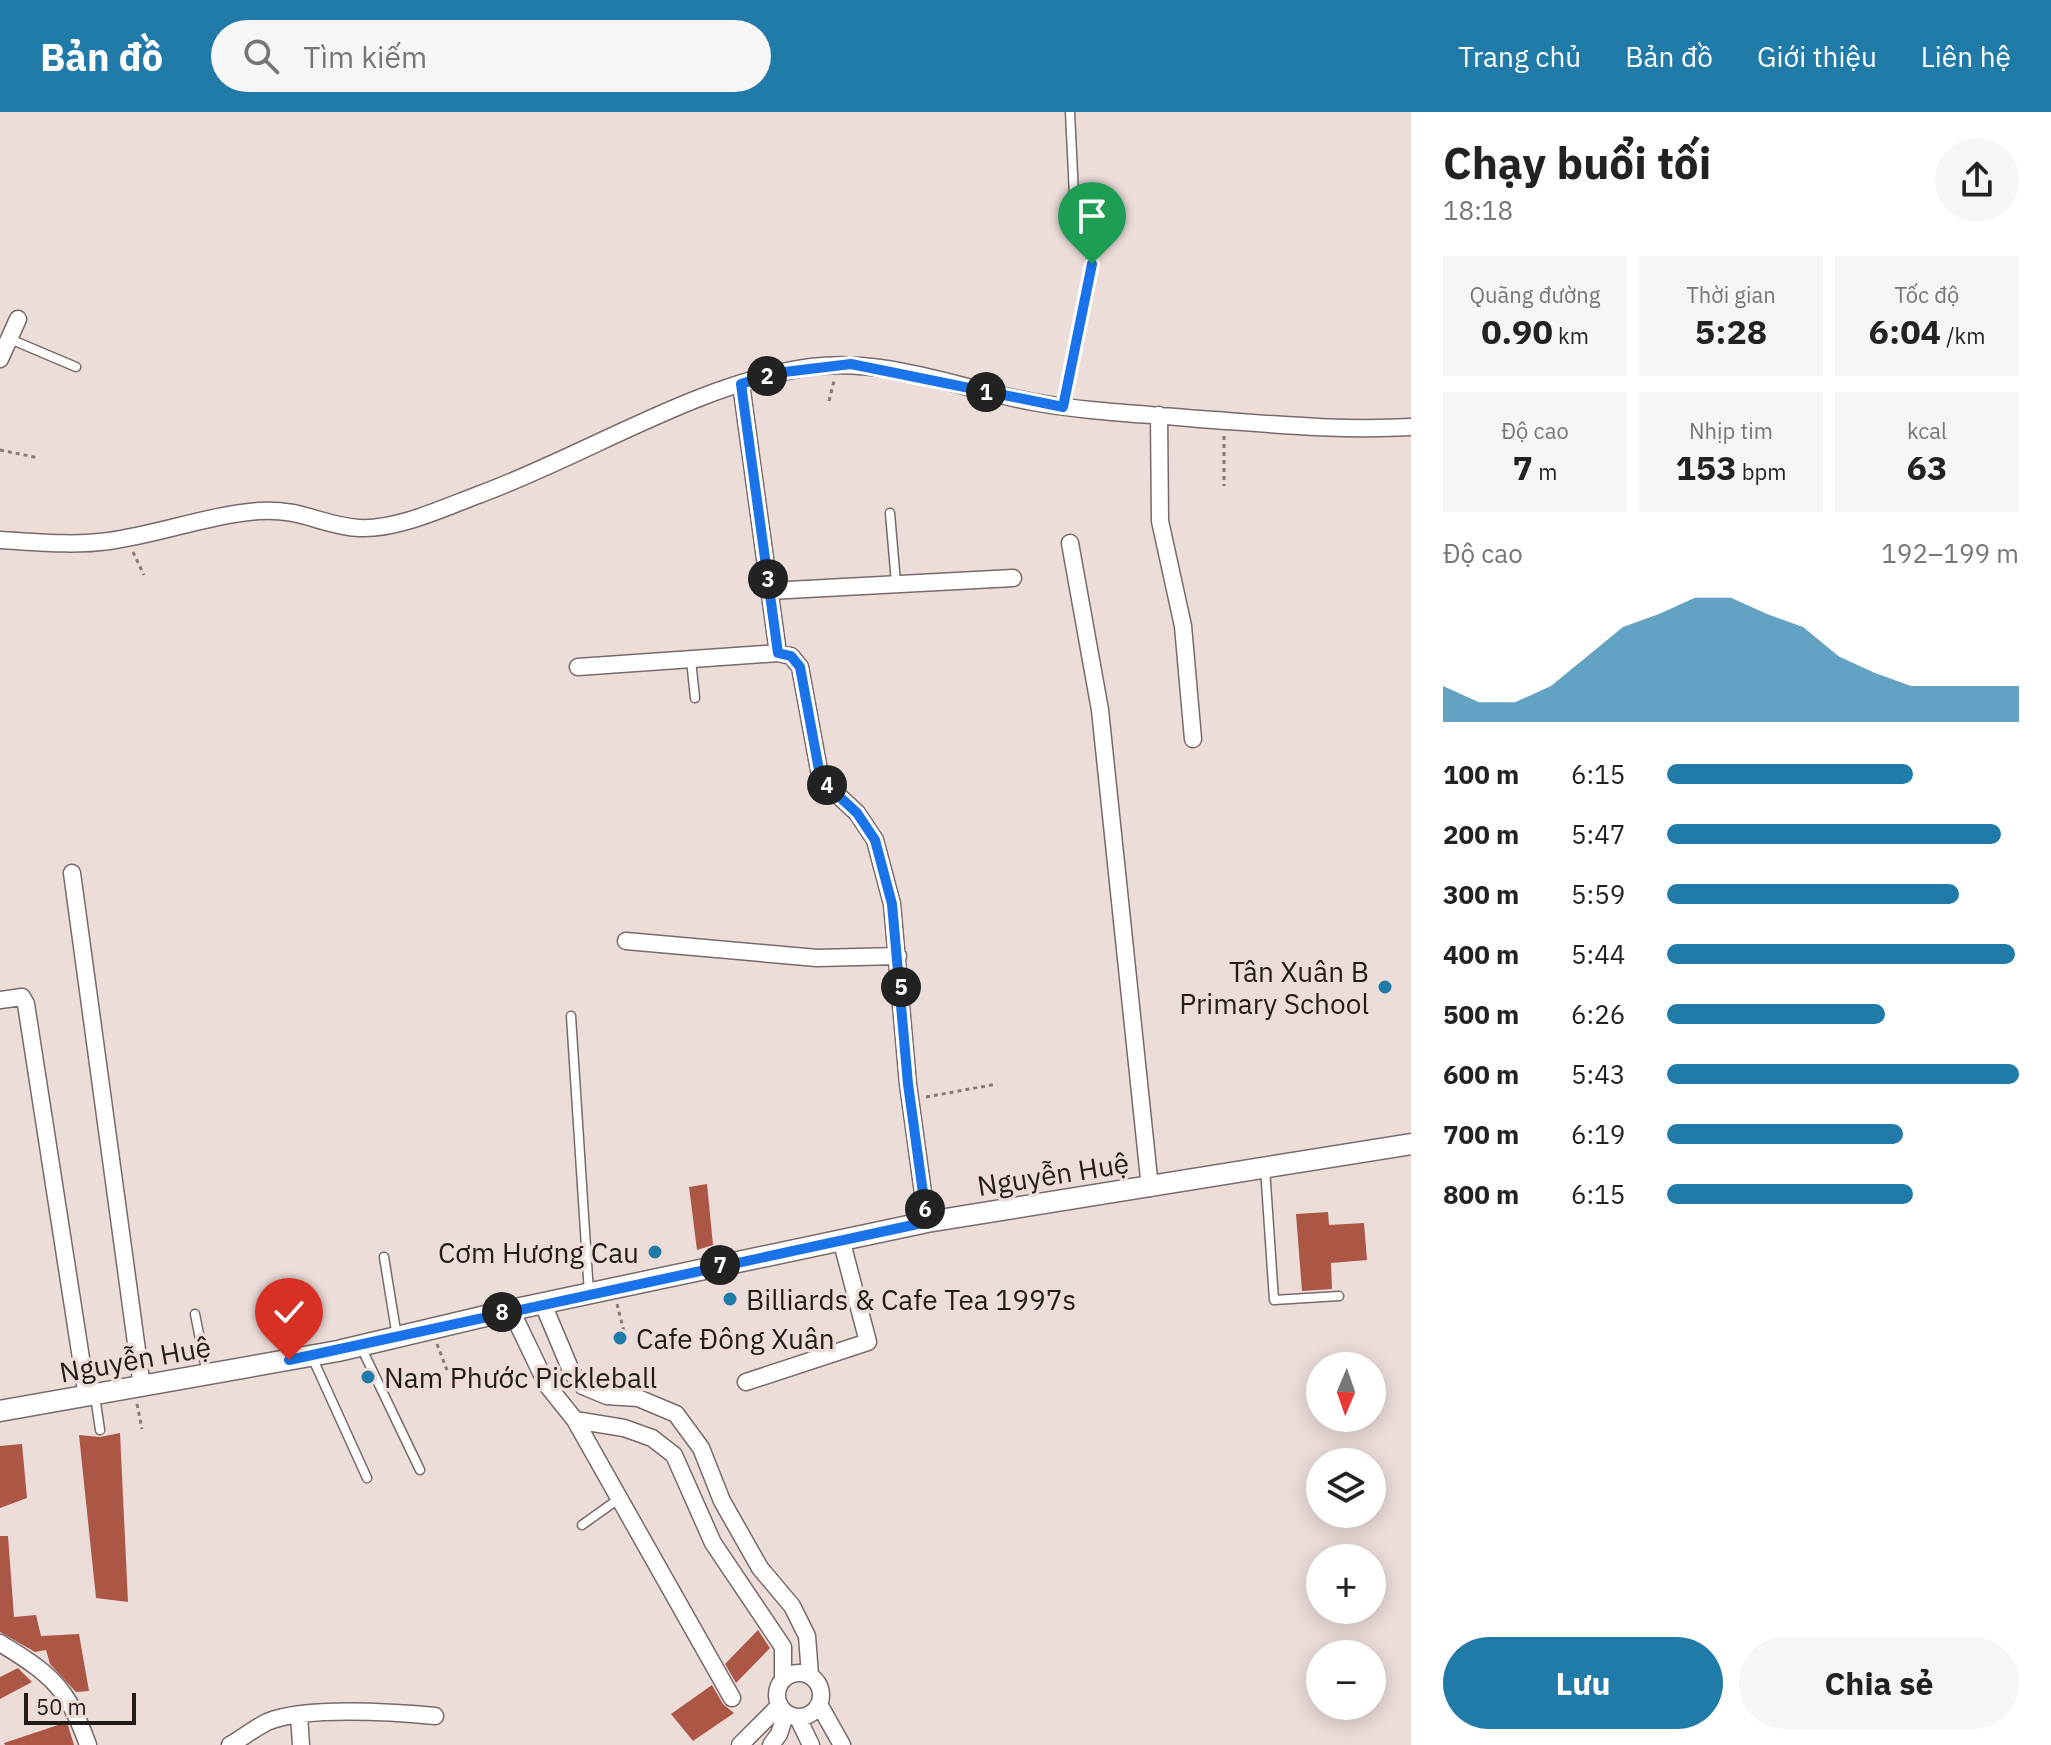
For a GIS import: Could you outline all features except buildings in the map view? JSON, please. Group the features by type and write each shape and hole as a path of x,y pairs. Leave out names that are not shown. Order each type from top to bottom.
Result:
{"street":[{"path":"0,359 18,319"},
{"path":"0,540 55,543 126,538 210,516 264,511 301,512 363,529 397,522 497,488 741,384 776,373 838,366 878,367 1063,407 1356,430 1411,427"},
{"path":"741,384 778,653"},
{"path":"1159,415 1160,521 1183,626 1193,739"},
{"path":"1070,543 1100,710 1150,1188"},
{"path":"769,591 1013,578"},
{"path":"578,667 778,653 791,656 800,667 819,770 828,786 857,813 875,840 892,904 911,1100 927,1222"},
{"path":"72,873 138,1388"},
{"path":"626,941 817,958 898,956"},
{"path":"0,1000 22,997 26,1004 91,1396"},
{"name":"Nguyễn Huệ","path":"0,1411 361,1346 511,1310 927,1222 1411,1144"},
{"path":"746,1382 868,1342 841,1239"},
{"path":"543,1304 572,1373 583,1386 607,1396 638,1398 676,1414 701,1448 722,1501 760,1568 792,1606 807,1636 810,1675"},
{"path":"511,1310 547,1385 575,1420 617,1500 732,1698"},
{"path":"575,1420 624,1428 652,1438 674,1455 713,1543 783,1647 783,1680 777,1692 811,1745"},
{"path":"0,1643 28,1661 65,1692 88,1745"},
{"path":"783,1680 796,1673 810,1675 820,1685 820,1706 842,1745"},
{"path":"740,1745 788,1712 810,1715 820,1706"},
{"path":"230,1745 267,1722 299,1715 393,1712 435,1716"},
{"path":"771,1745 788,1712"},
{"path":"299,1715 301,1745"}],"lane":[{"path":"1063,407 1094,244 1075,216 1070,112"},
{"path":"9,339 76,367"},
{"path":"890,513 896,584"},
{"path":"690,659 695,698"},
{"path":"571,1016 589,1294"},
{"path":"1265,1168 1274,1300 1339,1296"},
{"path":"384,1257 397,1337"},
{"path":"277,1301 289,1360"},
{"path":"195,1314 207,1375"},
{"path":"361,1346 420,1470"},
{"path":"311,1356 367,1478"},
{"path":"91,1396 100,1430"},
{"path":"582,1525 617,1500"}],"path":[{"path":"829,401 838,366"},
{"path":"1224,420 1224,486"},
{"path":"0,450 39,458"},
{"path":"126,538 144,575"},
{"path":"911,1100 997,1084"},
{"path":"613,1288 624,1332"},
{"path":"432,1329 447,1370"},
{"path":"138,1388 142,1429"}],"place":[{"name":"Tân Xuân B Primary School","path":"1385,987"},
{"name":"Cơm Hương Cau","path":"655,1252"},
{"name":"Billiards & Cafe Tea 1997s","path":"730,1299"},
{"name":"Cafe Đông Xuân","path":"620,1338"},
{"name":"Nam Phước Pickleball","path":"368,1377"}],"route":[{"path":"289,1360 927,1222 908,1084 892,904 875,840 867,825 841,802 819,770 800,667 791,656 778,653 741,384 814,366 851,364 878,367 1063,407 1092,264"}]}
